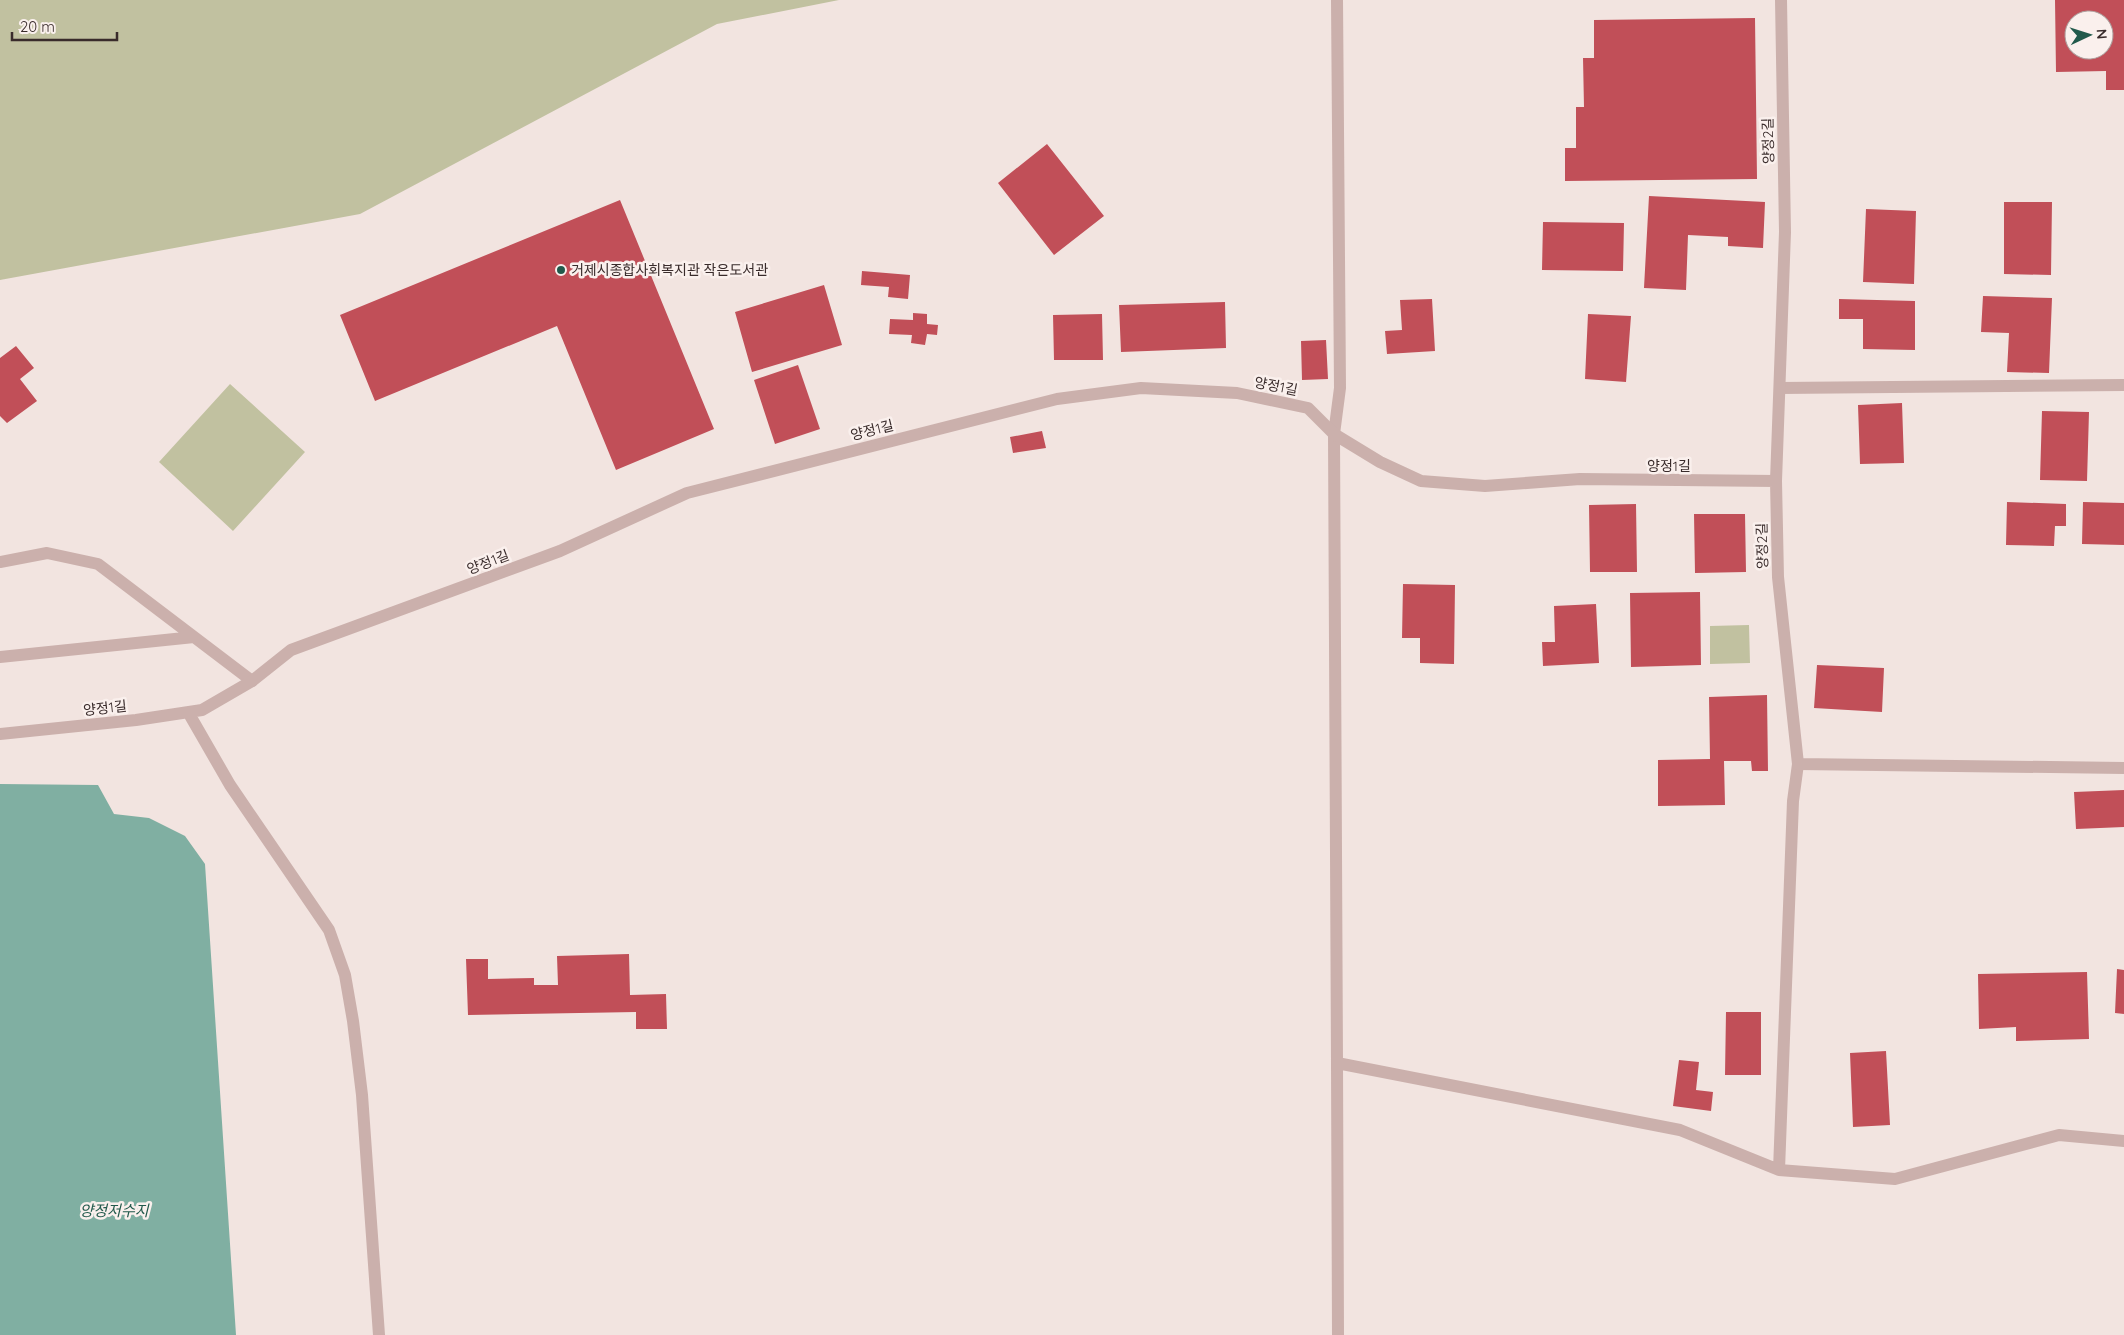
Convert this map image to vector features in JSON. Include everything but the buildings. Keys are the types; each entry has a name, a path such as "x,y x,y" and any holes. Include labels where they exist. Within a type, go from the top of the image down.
{"street":[{"path":"1337,0 1340,388 1334,434 1338,1335"},
{"name":"양정2길","path":"1779,1170 1793,801 1798,764 1778,576 1776,481 1785,232 1781,0"},
{"path":"1780,388 2124,385"},
{"name":"양정1길","path":"0,734 202,710 252,681 291,650 560,551 687,493 1057,399 1141,388 1237,393 1308,408 1334,434 1380,462 1421,481 1485,486 1580,479 1776,481"},
{"path":"0,562 47,553 98,564 252,681"},
{"path":"0,657 194,637"},
{"path":"188,712 230,785 330,930 345,975 362,1095 379,1335"},
{"path":"1798,764 2124,768"},
{"path":"1337,1063 1680,1130 1779,1170 1895,1179 2059,1135 2124,1141"}],"green space":[{"path":"0,0 839,0 717,24 360,214 0,280"},
{"path":"230,384 305,452 233,531 159,462"},
{"path":"1749,625 1750,663 1710,664 1710,626"}],"water":[{"name":"양정저수지","path":"0,784 98,785 114,814 149,818 185,836 205,864 236,1335 0,1335"}],"place":[{"name":"거제시종합사회복지관 작은도서관","path":"561,270"}]}
